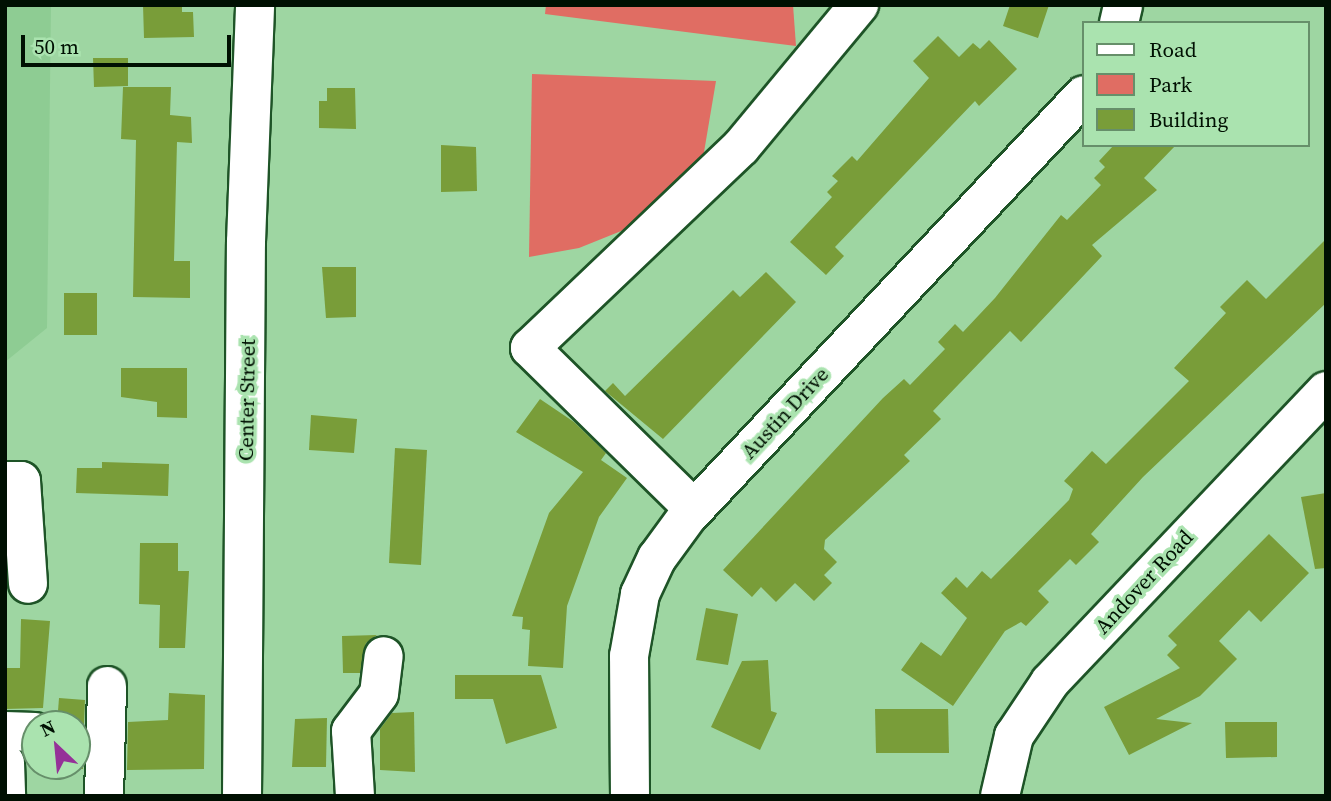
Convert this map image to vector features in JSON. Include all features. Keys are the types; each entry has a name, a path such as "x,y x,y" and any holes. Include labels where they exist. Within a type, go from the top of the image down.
{"street":[{"name":"Center Street","path":"242,796 246,242 255,5"},
{"path":"694,509 530,348 702,187 834,43 859,5"},
{"name":"Austin Drive","path":"629,796 629,656 640,594 657,558 694,509 1082,97"},
{"name":"Andover Road","path":"1000,796 1014,736 1050,682 1326,391"},
{"path":"5,481 21,481 28,583"},
{"path":"355,796 351,731 379,694 384,656"},
{"path":"104,796 107,686"},
{"path":"5,763 6,796"}],"shaded area":[{"path":"5,5 51,5 47,328 5,362"}],"green space":[{"path":"546,5 793,5 796,46 545,14"},
{"path":"532,74 716,81 703,158 646,221 579,248 529,257"}],"building":[{"path":"143,5 182,5 182,12 193,12 194,37 144,38"},
{"path":"1010,5 1049,5 1038,38 1003,26"},
{"path":"938,36 959,57 973,43 980,49 989,40 1017,69 979,106 975,101 835,247 844,256 826,275 790,242 832,197 827,192 838,181 832,176 852,156 857,161 929,78 913,61"},
{"path":"93,58 128,58 128,86 94,87"},
{"path":"123,87 171,87 170,115 191,117 192,143 177,142 174,261 190,261 190,298 133,297 136,140 121,139"},
{"path":"327,88 355,88 356,129 319,128 319,101 327,101"},
{"path":"441,145 476,147 477,191 441,192"},
{"path":"1112,147 1174,147 1144,178 1157,190 1092,245 1102,256 1021,342 1010,331 933,411 941,419 904,455 910,461 825,540 824,549 837,562 824,575 832,583 814,601 795,583 776,602 761,587 752,597 723,570 883,398 904,379 910,385 945,349 938,342 955,324 963,332 995,298 1061,215 1067,220 1101,185 1094,178 1105,167 1099,161"},
{"path":"1326,239 1326,303 1143,477 1091,534 1099,542 1076,565 1070,559 1038,591 1049,602 1026,626 1021,622 1005,631 953,706 901,670 921,642 941,656 967,618 941,593 956,577 967,588 982,571 991,579 1069,500 1073,489 1064,481 1092,451 1106,464 1189,381 1174,368 1226,313 1220,307 1247,280 1266,299"},
{"path":"322,267 356,267 356,317 326,318"},
{"path":"766,272 796,302 663,439 605,391 613,383 625,396 733,290 740,297"},
{"path":"64,293 97,293 97,335 64,335"},
{"path":"121,368 187,368 187,418 157,417 157,402 121,397"},
{"path":"540,399 574,422 606,453 601,460 627,478 599,517 567,606 563,668 528,666 530,630 522,629 523,617 512,616 549,513 583,472 516,432"},
{"path":"311,415 357,419 354,453 309,450"},
{"path":"395,448 427,450 421,565 389,563"},
{"path":"102,462 169,464 168,496 76,493 77,468 102,468"},
{"path":"1326,493 1326,568 1315,569 1301,497"},
{"path":"1269,534 1309,573 1261,622 1249,610 1219,641 1237,659 1200,696 1156,719 1192,723 1129,755 1104,707 1180,668 1167,655 1177,645 1168,636"},
{"path":"140,543 178,543 178,571 189,571 185,648 159,648 160,605 139,604"},
{"path":"706,608 738,614 728,665 696,660"},
{"path":"21,619 50,621 43,708 5,709 5,668 20,668"},
{"path":"377,635 366,643 360,673 343,673 342,636"},
{"path":"768,660 771,711 777,713 760,750 711,727 742,661"},
{"path":"455,675 541,675 557,728 506,744 493,699 455,699"},
{"path":"169,693 205,695 204,769 127,770 128,722 168,720"},
{"path":"59,698 85,700 85,710 58,710"},
{"path":"875,709 948,709 949,753 876,753"},
{"path":"414,712 415,772 380,770 380,729 392,713"},
{"path":"327,718 326,767 292,767 295,719"},
{"path":"1225,722 1277,722 1277,757 1226,758"}]}
